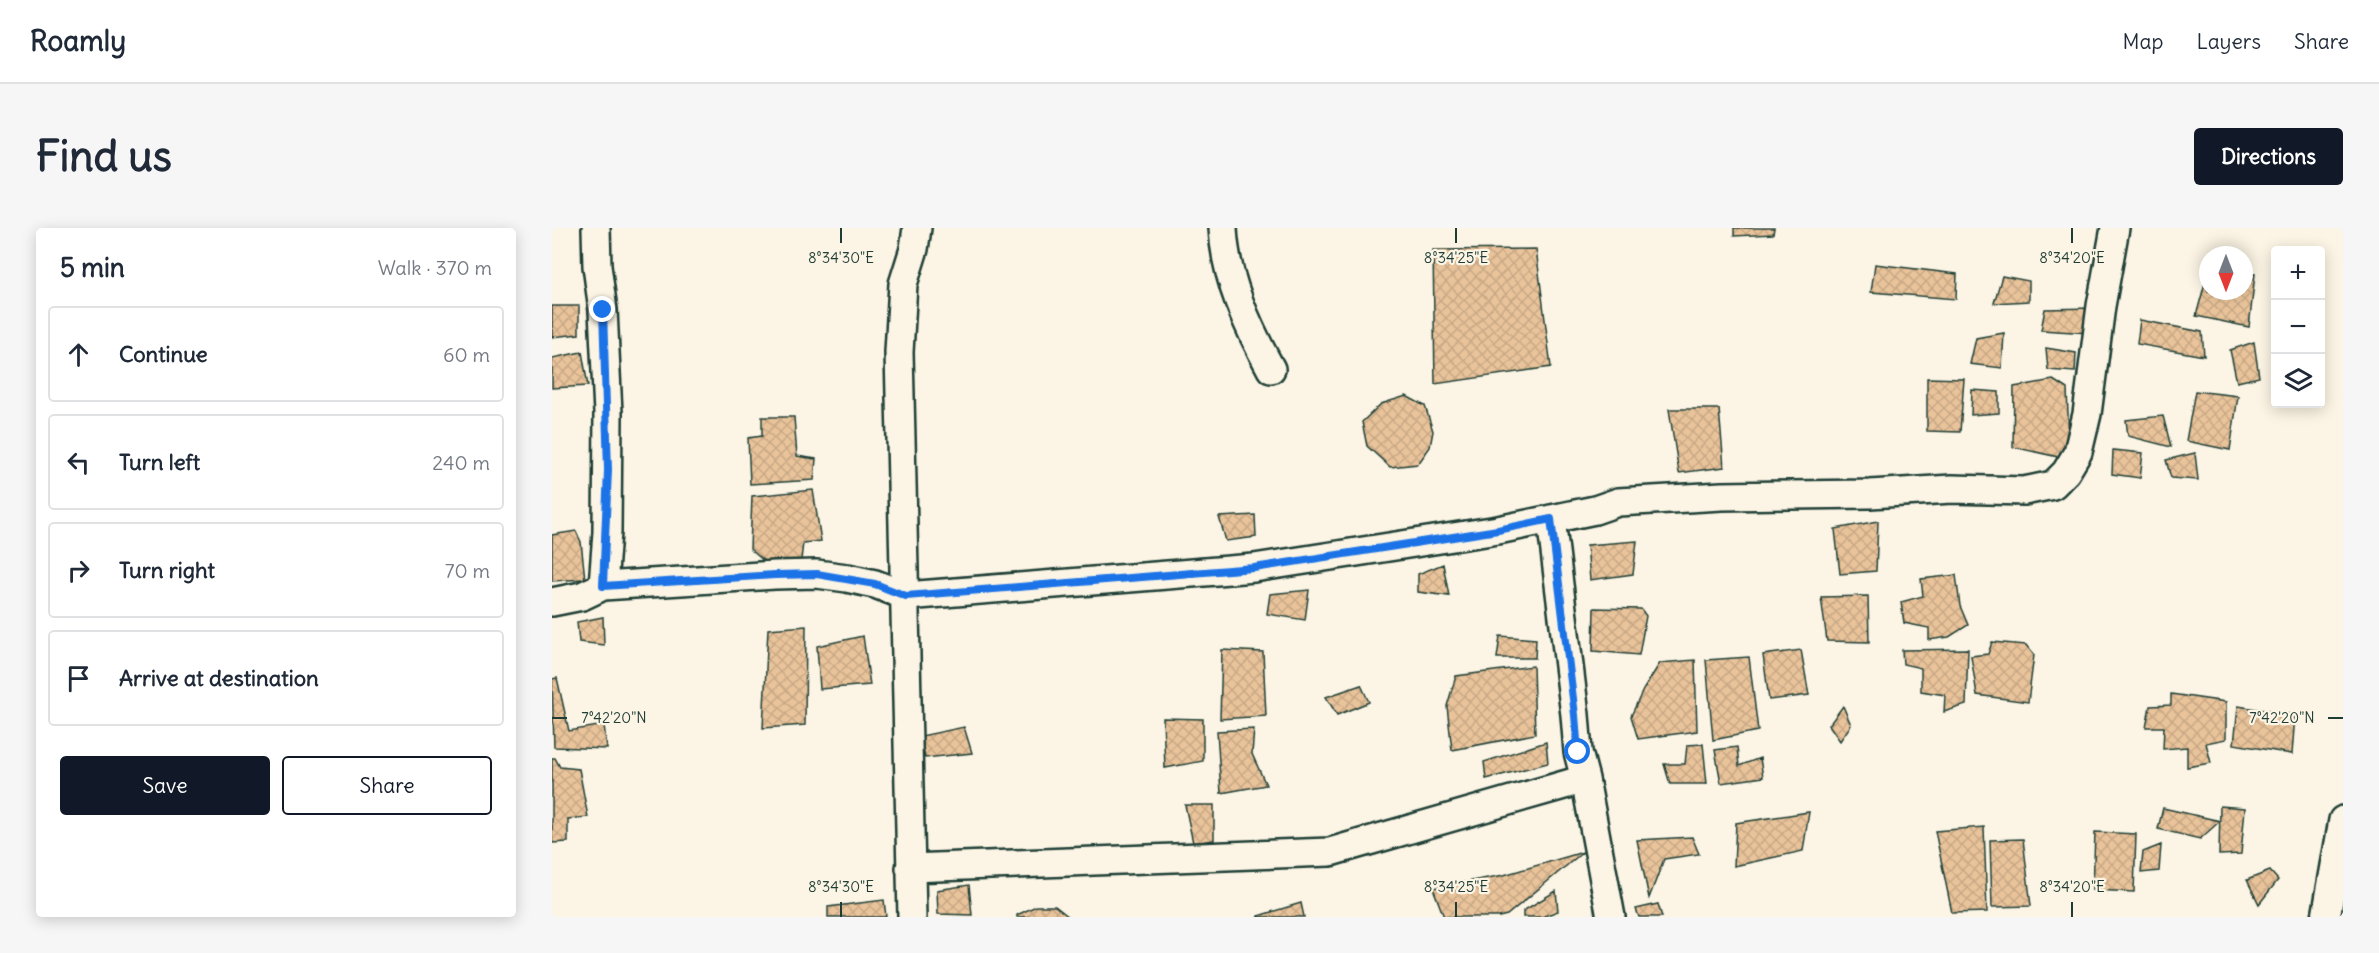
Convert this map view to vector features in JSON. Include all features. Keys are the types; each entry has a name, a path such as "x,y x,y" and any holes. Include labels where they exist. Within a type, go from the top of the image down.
{"street":[{"path":"596,228 608,413 607,532 603,586"},
{"path":"912,917 899,352 903,285 914,249 917,228"},
{"path":"1223,228 1236,292 1250,330 1271,369"},
{"path":"552,602 582,596 603,586 763,575 817,574 875,584 906,596 1254,568 1498,530 1595,510 1618,502 1722,496 1870,494 1952,489 2024,491 2053,485 2066,472 2078,452 2087,414 2101,306 2115,228"},
{"path":"1551,519 1578,752 1611,917"},
{"path":"910,868 1330,852 1585,779"},
{"path":"2326,917 2343,820"}],"building":[{"path":"1734,228 1774,228 1773,234 1734,236"},
{"path":"1536,249 1551,367 1435,384 1433,250"},
{"path":"1875,264 1957,274 1956,299 1871,292"},
{"path":"2002,276 2029,281 2029,301 1994,303"},
{"path":"2200,300 2252,300 2249,327 2196,316"},
{"path":"552,306 579,306 579,334 552,337"},
{"path":"2093,308 2089,333 2041,330 2045,309"},
{"path":"2140,320 2202,332 2204,356 2137,344"},
{"path":"2004,333 2002,368 1970,364 1976,338"},
{"path":"2254,342 2259,377 2237,382 2230,350"},
{"path":"2046,348 2076,353 2075,372 2048,370"},
{"path":"582,352 588,386 552,388 552,358"},
{"path":"1927,378 1964,379 1960,432 1927,431"},
{"path":"2053,380 2067,389 2069,440 2063,458 2013,447 2014,387"},
{"path":"1972,390 1999,392 1999,413 1971,415"},
{"path":"2195,391 2238,396 2230,450 2186,441"},
{"path":"1406,396 1425,406 1433,431 1430,447 1418,464 1390,467 1367,446 1362,422 1381,404"},
{"path":"1669,409 1719,409 1724,467 1679,473"},
{"path":"2163,416 2171,447 2128,436 2126,420"},
{"path":"762,417 794,417 797,456 816,459 814,480 750,484 748,438 762,436"},
{"path":"2113,450 2143,453 2140,478 2112,474"},
{"path":"2195,453 2198,480 2171,478 2166,460"},
{"path":"813,490 821,541 803,543 801,560 766,563 750,549 752,496"},
{"path":"1255,515 1256,537 1226,541 1219,517"},
{"path":"1878,521 1876,571 1840,574 1835,529"},
{"path":"576,531 581,542 585,579 552,581 552,535"},
{"path":"1637,541 1633,574 1590,580 1587,545"},
{"path":"1443,564 1449,596 1418,592 1418,574"},
{"path":"1956,575 1960,606 1968,625 1949,637 1929,640 1929,628 1904,623 1901,602 1923,596 1921,579"},
{"path":"1309,590 1305,620 1267,614 1270,594"},
{"path":"1868,596 1869,642 1827,641 1821,597"},
{"path":"1594,608 1641,609 1646,616 1639,655 1593,651"},
{"path":"603,617 604,645 579,642 577,622"},
{"path":"806,626 805,725 763,728 768,629"},
{"path":"863,636 870,685 820,689 817,646"},
{"path":"1500,636 1536,639 1535,658 1497,658"},
{"path":"1992,642 2026,645 2034,655 2028,702 1977,695 1971,656 1988,654"},
{"path":"1968,649 1966,705 1944,712 1945,695 1921,691 1921,668 1903,664 1902,650"},
{"path":"1222,650 1263,652 1266,716 1220,719"},
{"path":"1801,650 1809,695 1769,700 1763,655"},
{"path":"1749,657 1758,731 1713,740 1706,660"},
{"path":"1695,660 1697,731 1638,739 1631,716 1643,690 1660,663"},
{"path":"1533,666 1535,734 1452,750 1447,706 1456,676"},
{"path":"557,678 569,731 604,725 607,749 554,747 552,679"},
{"path":"1361,685 1369,702 1337,715 1326,697"},
{"path":"2171,694 2226,702 2226,739 2206,743 2211,763 2187,767 2187,747 2163,749 2164,727 2146,727 2150,706 2171,705"},
{"path":"1843,706 1851,725 1840,741 1829,725"},
{"path":"2238,706 2295,715 2292,754 2234,744"},
{"path":"1163,718 1203,719 1203,761 1165,768"},
{"path":"964,727 972,753 925,758 921,736"},
{"path":"1254,729 1252,754 1266,785 1221,793 1217,731"},
{"path":"1546,742 1548,763 1486,779 1484,762"},
{"path":"1703,744 1707,784 1670,784 1664,764 1685,764 1687,745"},
{"path":"1737,747 1739,766 1760,758 1763,777 1721,783 1715,750"},
{"path":"552,758 555,758 560,767 579,769 588,817 568,819 568,842 552,843"},
{"path":"1185,805 1214,805 1214,840 1193,843"},
{"path":"2220,806 2245,808 2241,854 2219,855"},
{"path":"2163,808 2220,821 2200,839 2158,829"},
{"path":"1809,812 1803,851 1734,866 1736,823"},
{"path":"1984,827 1987,912 1952,913 1935,831"},
{"path":"2095,832 2136,834 2134,892 2093,890"},
{"path":"1692,837 1699,854 1664,859 1649,898 1637,840"},
{"path":"2023,839 2031,906 1992,907 1990,840"},
{"path":"2161,845 2159,871 2141,873 2143,852"},
{"path":"1583,852 1507,915 1499,917 1444,917 1433,888 1504,875"},
{"path":"2270,871 2278,880 2259,904 2247,880"},
{"path":"969,885 972,915 938,914 937,890"},
{"path":"1556,891 1558,911 1542,917 1523,917 1523,911"},
{"path":"884,900 886,917 828,917 828,907"},
{"path":"1301,903 1304,917 1258,917 1258,916"},
{"path":"1658,904 1662,917 1639,917 1636,909"},
{"path":"1036,906 1055,906 1069,917 1017,917"}],"route":[{"path":"603,310 608,470 603,586 817,574 875,584 906,596 1254,568 1498,530 1551,519 1578,752"}]}
